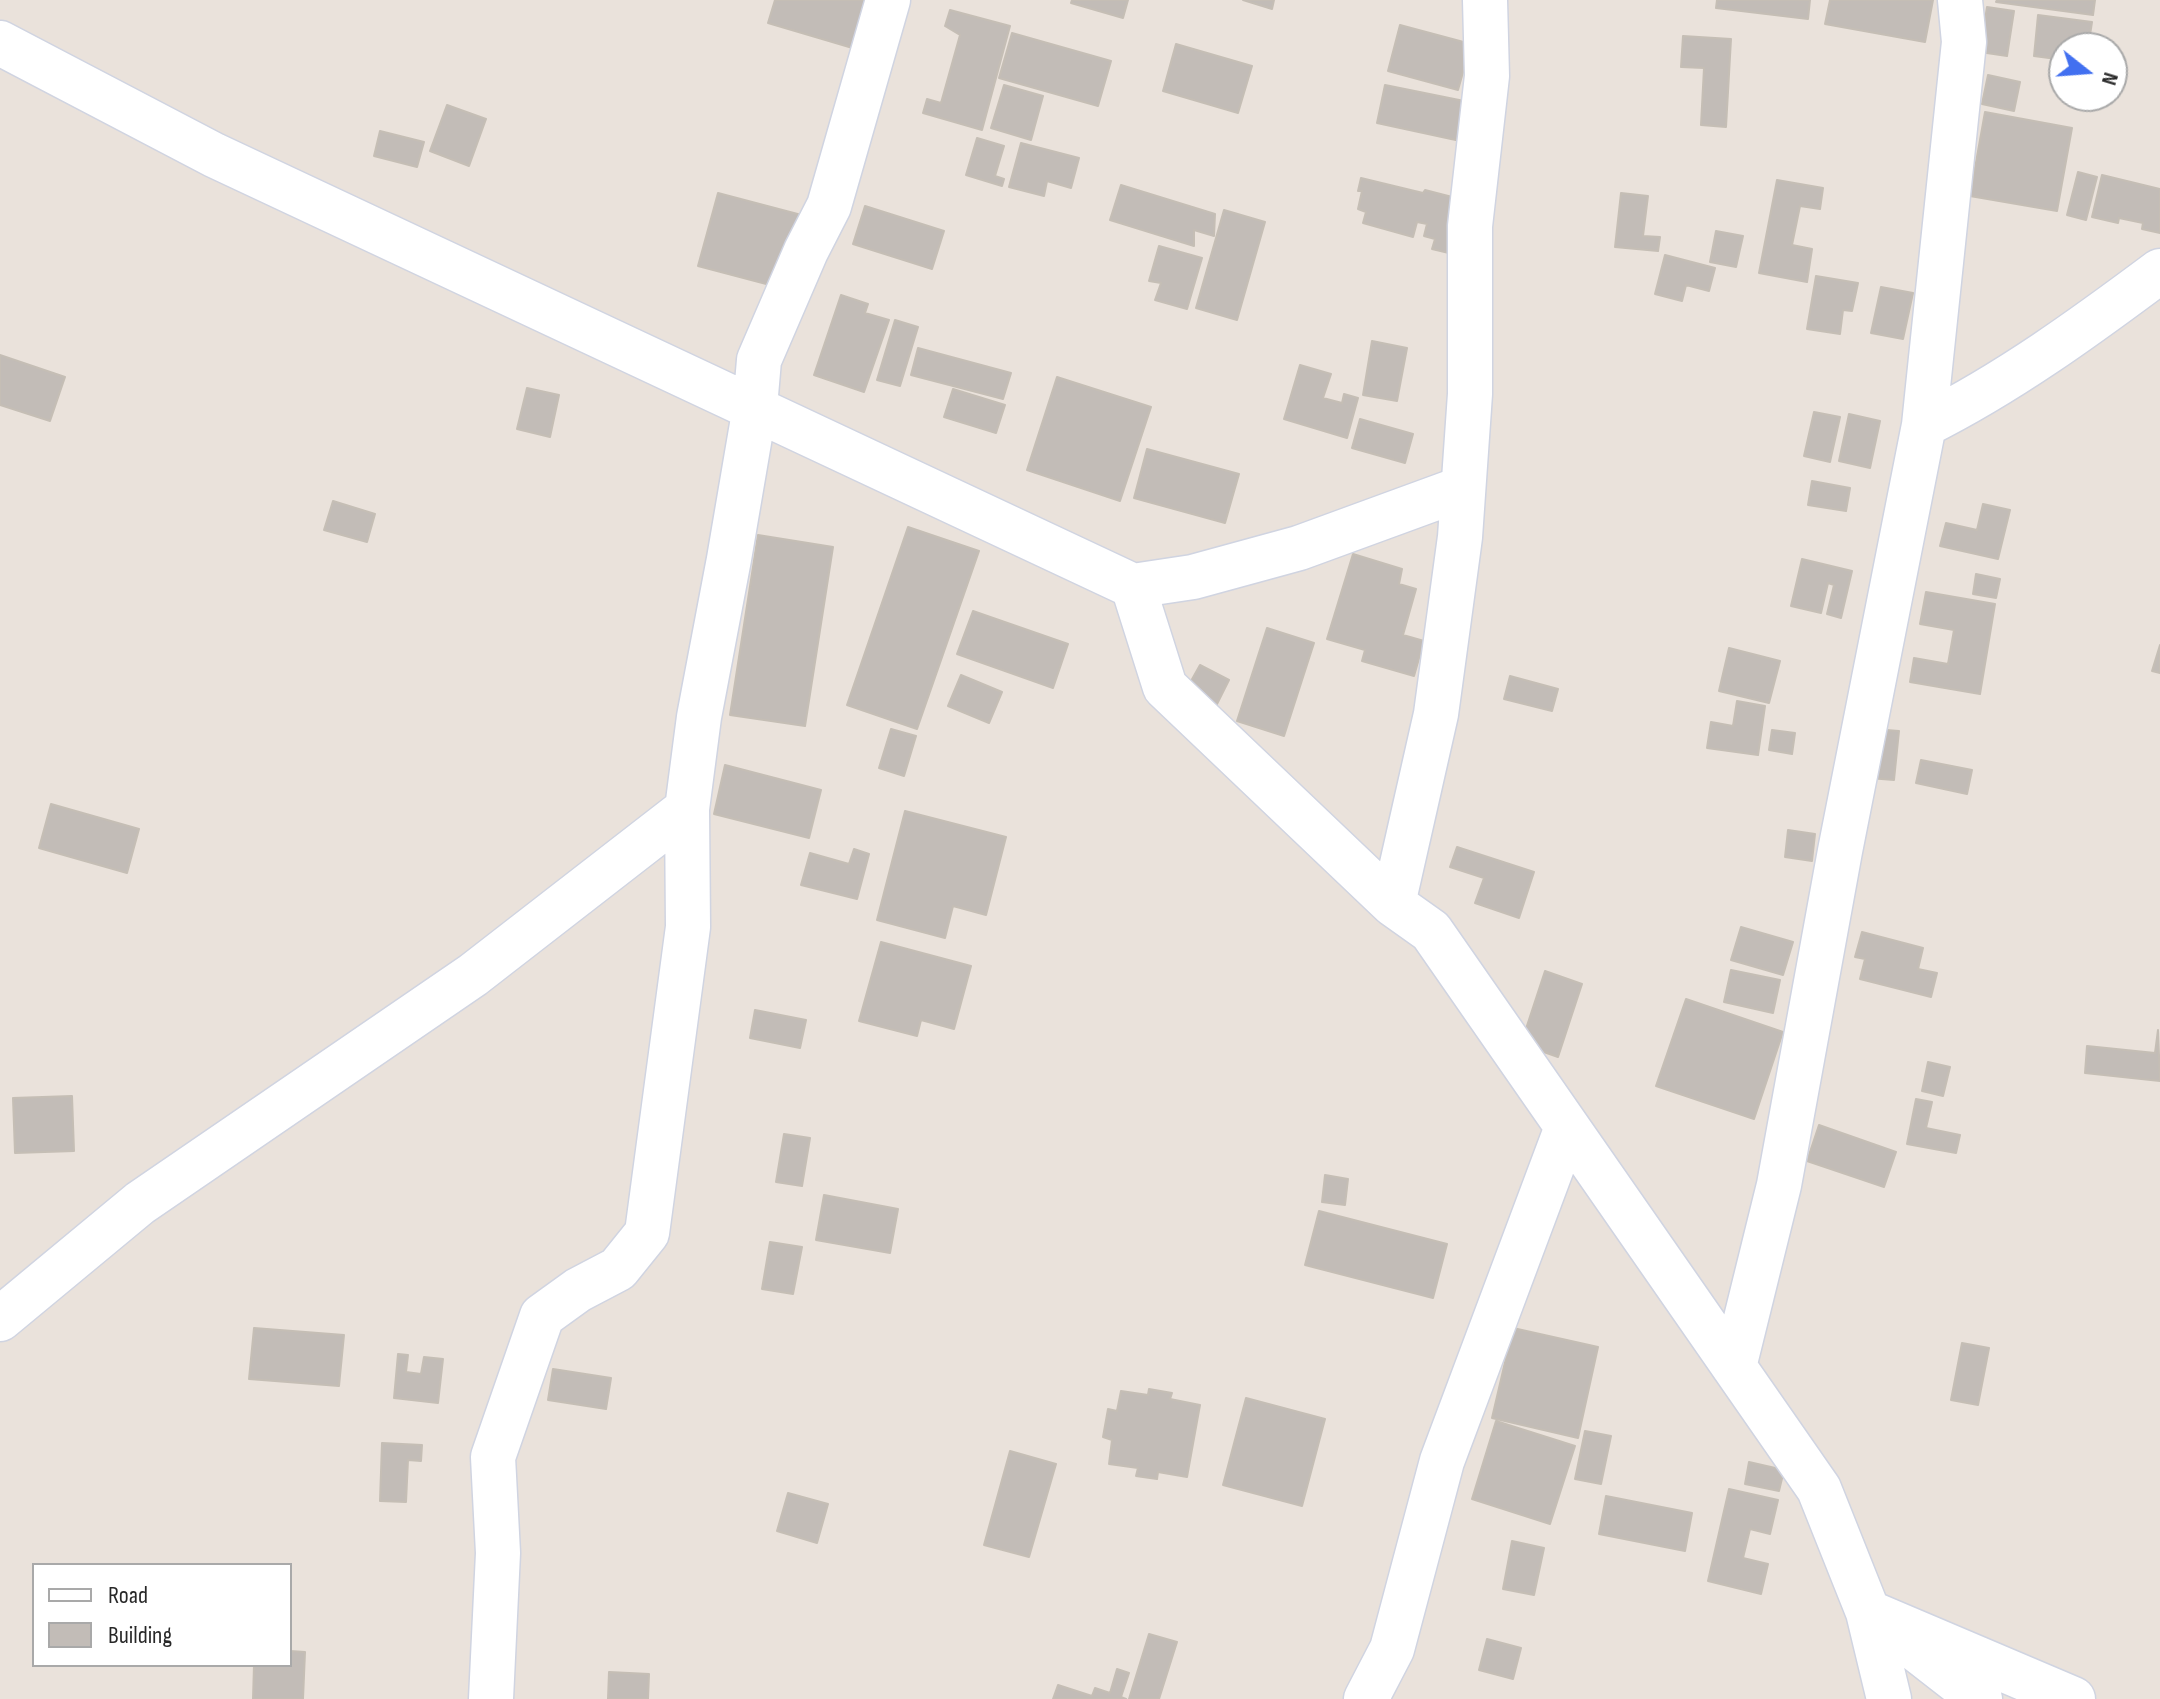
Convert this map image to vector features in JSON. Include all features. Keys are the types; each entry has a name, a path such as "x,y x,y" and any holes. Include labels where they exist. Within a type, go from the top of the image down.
{"street":[{"path":"491,1699 498,1553 493,1457 542,1316 578,1290 618,1269 647,1233 688,927 687,809 699,717 755,407 759,360 829,206 888,0"},
{"path":"1393,904 1436,714 1460,537 1470,394 1470,226 1487,76 1485,0"},
{"path":"1734,1367 1779,1185 1840,851 1924,425 1964,42 1960,0"},
{"path":"0,43 214,155 1133,586 1193,577 1299,548 1463,488"},
{"path":"1924,425 1974,400 2090,323 2160,271"},
{"path":"1133,586 1165,687 1393,904 1431,931 1819,1489 1868,1612 1889,1699"},
{"path":"0,1319 140,1203 473,975 687,809"},
{"path":"1366,1699 1392,1649 1442,1461 1567,1127"},
{"path":"1868,1612 1980,1699"},
{"path":"1868,1612 2073,1699"}],"building":[{"path":"775,0 881,0 866,52 768,23"},
{"path":"1072,0 1128,0 1123,18 1071,3"},
{"path":"1243,0 1274,0 1272,9"},
{"path":"1717,0 1810,0 1808,19 1716,8"},
{"path":"1830,0 1933,0 1925,42 1825,24"},
{"path":"1997,0 2095,0 2093,15"},
{"path":"1987,7 2014,11 2007,56 1980,52"},
{"path":"950,10 1010,26 982,130 923,113 927,99 941,103 960,35 945,26"},
{"path":"2038,15 2092,22 2090,32 2048,32 2048,58 2034,56"},
{"path":"1400,25 1471,44 1458,90 1388,71"},
{"path":"1012,33 1111,61 1098,106 999,78"},
{"path":"1683,36 1731,39 1726,127 1701,125 1704,68 1681,67"},
{"path":"1176,44 1252,66 1238,113 1163,91"},
{"path":"1988,75 2020,82 2014,111 1982,104"},
{"path":"1004,85 1043,96 1031,140 991,128"},
{"path":"1385,85 1474,103 1465,142 1377,123"},
{"path":"447,105 486,119 469,166 430,151"},
{"path":"1985,112 2072,128 2057,211 1970,196"},
{"path":"380,131 424,142 417,167 374,156"},
{"path":"977,138 1004,146 995,176 1004,179 1002,186 966,175"},
{"path":"1021,143 1079,158 1071,188 1047,181 1044,196 1009,187"},
{"path":"2078,172 2097,177 2086,220 2067,215"},
{"path":"2102,175 2160,189 2160,233 2142,229 2143,223 2119,218 2118,223 2092,217"},
{"path":"1361,178 1460,199 1453,254 1432,249 1435,239 1424,236 1427,224 1417,222 1413,237 1363,223 1366,212 1358,209"},
{"path":"1777,180 1823,188 1820,209 1800,206 1792,245 1812,249 1807,282 1759,273"},
{"path":"1121,185 1215,214 1214,236 1194,230 1194,246 1110,220"},
{"path":"718,193 809,217 789,290 698,266"},
{"path":"1621,193 1648,196 1643,236 1660,237 1658,251 1615,247"},
{"path":"865,206 944,231 932,269 853,244"},
{"path":"1224,210 1265,222 1237,320 1196,308"},
{"path":"1716,231 1743,236 1736,267 1710,262"},
{"path":"1159,246 1202,258 1187,309 1155,300 1161,283 1149,281"},
{"path":"1665,255 1715,268 1709,291 1686,285 1682,301 1655,294"},
{"path":"1816,276 1858,283 1852,311 1843,310 1840,334 1807,329"},
{"path":"1881,287 1913,293 1903,339 1871,333"},
{"path":"841,295 868,304 865,313 889,320 864,392 814,375"},
{"path":"895,320 918,327 900,386 877,380"},
{"path":"1372,341 1407,348 1397,401 1363,395"},
{"path":"918,348 1011,373 1003,399 911,375"},
{"path":"0,355 65,377 50,421 0,405"},
{"path":"1300,365 1331,374 1323,398 1342,403 1344,394 1358,398 1347,438 1284,419"},
{"path":"1057,377 1151,407 1120,501 1027,470"},
{"path":"527,388 559,395 550,437 517,429"},
{"path":"953,389 1005,405 996,433 944,417"},
{"path":"1814,412 1840,417 1830,462 1804,456"},
{"path":"1849,414 1880,421 1870,468 1839,461"},
{"path":"1360,419 1413,434 1405,463 1352,448"},
{"path":"1147,449 1239,474 1225,523 1134,498"},
{"path":"1812,481 1850,488 1846,511 1808,505"},
{"path":"333,501 375,514 367,542 324,530"},
{"path":"1983,504 2010,510 1998,559 1940,546 1946,523 1977,530"},
{"path":"908,527 979,551 917,729 847,705"},
{"path":"758,535 833,547 805,726 730,715"},
{"path":"1353,554 1402,569 1399,584 1416,589 1403,635 1424,641 1414,676 1362,661 1365,650 1327,639"},
{"path":"1802,559 1852,571 1841,618 1827,614 1834,585 1828,583 1821,613 1791,606"},
{"path":"1976,574 2000,579 1996,598 1973,594"},
{"path":"1926,592 1995,604 1980,694 1910,682 1914,658 1948,664 1954,630 1920,624"},
{"path":"973,611 1068,644 1053,688 957,654"},
{"path":"1267,628 1314,643 1284,736 1237,721"},
{"path":"2160,645 2160,673 2152,671"},
{"path":"1729,648 1780,661 1769,703 1719,691"},
{"path":"1200,665 1229,680 1216,706 1186,690"},
{"path":"961,675 1002,692 989,723 948,706"},
{"path":"1510,676 1558,689 1552,711 1504,699"},
{"path":"1737,701 1765,706 1758,755 1707,748 1711,722 1733,726"},
{"path":"891,729 916,736 904,776 879,768"},
{"path":"1874,729 1899,731 1894,780 1869,778"},
{"path":"1772,730 1795,733 1792,754 1769,750"},
{"path":"1921,760 1972,770 1967,794 1916,783"},
{"path":"725,765 821,790 809,838 714,814"},
{"path":"51,804 139,829 127,873 39,848"},
{"path":"905,811 1006,837 986,915 953,906 945,938 877,920"},
{"path":"1788,830 1815,834 1812,861 1785,857"},
{"path":"1457,847 1534,872 1519,918 1475,903 1484,878 1450,867"},
{"path":"854,849 869,854 857,899 801,885 810,853 849,864"},
{"path":"1741,927 1793,942 1783,975 1731,960"},
{"path":"1862,932 1923,948 1918,969 1937,973 1931,997 1860,979 1865,959 1855,957"},
{"path":"881,942 971,966 954,1029 921,1020 917,1036 859,1021"},
{"path":"1731,970 1780,980 1773,1013 1724,1002"},
{"path":"1545,971 1582,984 1558,1057 1521,1044"},
{"path":"1686,999 1783,1032 1754,1119 1656,1086"},
{"path":"755,1010 806,1020 800,1048 750,1038"},
{"path":"2158,1030 2160,1081 2085,1073 2087,1046 2155,1053"},
{"path":"1928,1062 1950,1067 1943,1096 1922,1091"},
{"path":"72,1096 74,1151 15,1153 13,1098"},
{"path":"1916,1099 1932,1102 1926,1128 1960,1135 1956,1153 1907,1144"},
{"path":"1819,1125 1896,1152 1884,1187 1807,1161"},
{"path":"784,1134 810,1138 802,1186 776,1182"},
{"path":"1325,1175 1348,1179 1345,1205 1322,1202"},
{"path":"824,1195 898,1209 890,1253 816,1240"},
{"path":"1319,1211 1447,1244 1433,1298 1305,1265"},
{"path":"770,1242 802,1247 793,1294 762,1289"},
{"path":"254,1328 344,1335 339,1386 249,1379"},
{"path":"1513,1328 1598,1347 1578,1438 1492,1418"},
{"path":"1962,1343 1989,1348 1978,1405 1951,1400"},
{"path":"398,1354 408,1355 406,1372 421,1374 424,1357 443,1359 438,1403 394,1398"},
{"path":"553,1369 611,1378 606,1409 548,1400"},
{"path":"1149,1389 1172,1393 1170,1399 1200,1405 1187,1477 1158,1472 1157,1479 1136,1476 1138,1468 1109,1464 1112,1440 1103,1437 1108,1409 1117,1411 1121,1391 1148,1395"},
{"path":"1246,1398 1325,1419 1302,1506 1223,1485"},
{"path":"1496,1421 1575,1446 1550,1524 1472,1499"},
{"path":"1585,1431 1611,1436 1601,1484 1575,1479"},
{"path":"382,1443 422,1445 421,1461 408,1460 406,1502 380,1501"},
{"path":"1010,1451 1056,1464 1029,1557 984,1545"},
{"path":"1749,1462 1784,1470 1779,1491 1745,1484"},
{"path":"1729,1489 1778,1500 1770,1534 1750,1529 1743,1558 1768,1564 1761,1594 1708,1581"},
{"path":"788,1493 828,1504 817,1543 777,1531"},
{"path":"1606,1496 1692,1513 1685,1551 1599,1534"},
{"path":"1512,1541 1544,1548 1534,1595 1503,1589"},
{"path":"1149,1634 1177,1642 1159,1699 1129,1699"},
{"path":"1487,1639 1521,1648 1513,1679 1479,1670"},
{"path":"292,1651 305,1652 303,1699 253,1699 254,1667 292,1667"},
{"path":"1117,1669 1129,1673 1121,1697 1126,1699 1053,1699 1058,1685 1092,1696 1095,1688 1110,1693"},
{"path":"609,1672 649,1674 648,1699 608,1699"}]}
